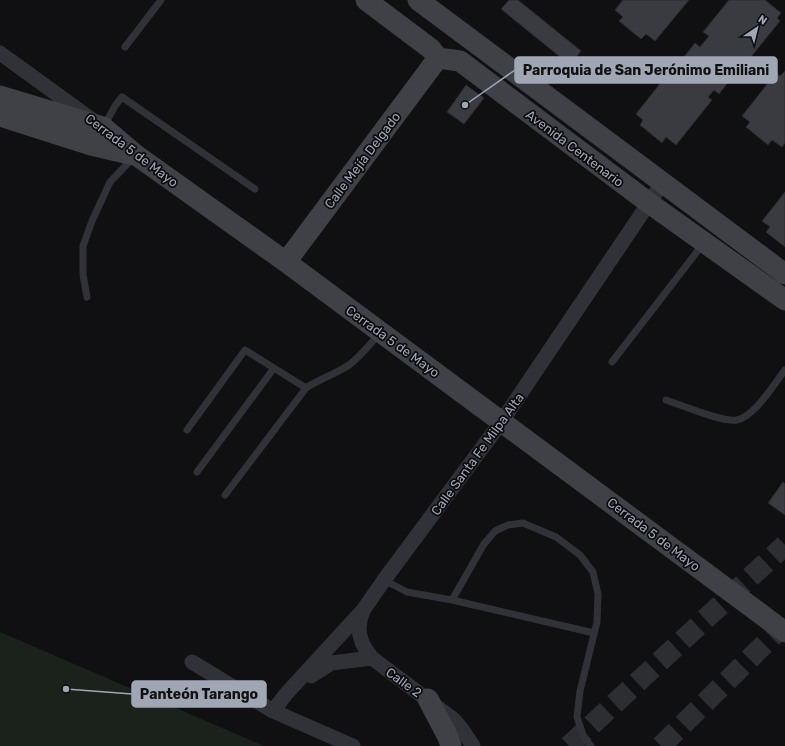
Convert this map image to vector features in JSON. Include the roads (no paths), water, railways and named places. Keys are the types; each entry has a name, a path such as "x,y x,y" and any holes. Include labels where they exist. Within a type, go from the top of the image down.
{"main road":[{"path":"366,0 431,49 438,58"},
{"name":"Avenida Centenario","path":"418,0 785,274"},
{"name":"Avenida Centenario","path":"438,58 460,61 649,203 785,300"},
{"name":"Calle Mejía Delgado","path":"286,262 438,58"},
{"path":"0,96 103,127"},
{"path":"0,116 91,145 136,155"},
{"name":"Cerrada 5 de Mayo","path":"103,127 136,155 286,262 785,632"},
{"path":"428,699 448,737 451,746"}],"street":[{"name":"Cerrada 5 de Mayo","path":"0,53 103,127"},
{"name":"Calle Santa Fe Milpa Alta","path":"273,712 286,694 364,609 502,421 663,182"},
{"name":"Calle 2","path":"364,609 360,617 359,625 359,634 363,647 372,658 453,719 461,728 472,746"},
{"path":"286,694 331,663 372,658"},
{"path":"192,662 273,712 353,746"}],"lane":[{"path":"125,47 162,0"},
{"path":"103,127 122,97 255,189"},
{"path":"88,297 84,275 83,246 92,221 110,182 136,155"},
{"path":"612,362 704,243"},
{"path":"225,495 306,388 316,381 338,372 350,364 361,355 381,332"},
{"path":"187,430 245,350 306,388"},
{"path":"197,472 274,368"},
{"path":"666,400 721,418 736,420 746,416 754,409 785,370"},
{"path":"452,600 484,544 495,531 508,525 523,523 556,537 580,555 593,572 598,594 597,622 580,691 577,717 584,738 590,746"},
{"path":"384,580 406,592 452,600 594,633"}],"tunnel":[{"path":"569,746 785,545"},
{"path":"661,746 785,624"}],"place":[{"name":"Parroquia de San Jerónimo Emiliani","path":"465,105"},
{"name":"Panteón Tarango","path":"66,689"}]}
